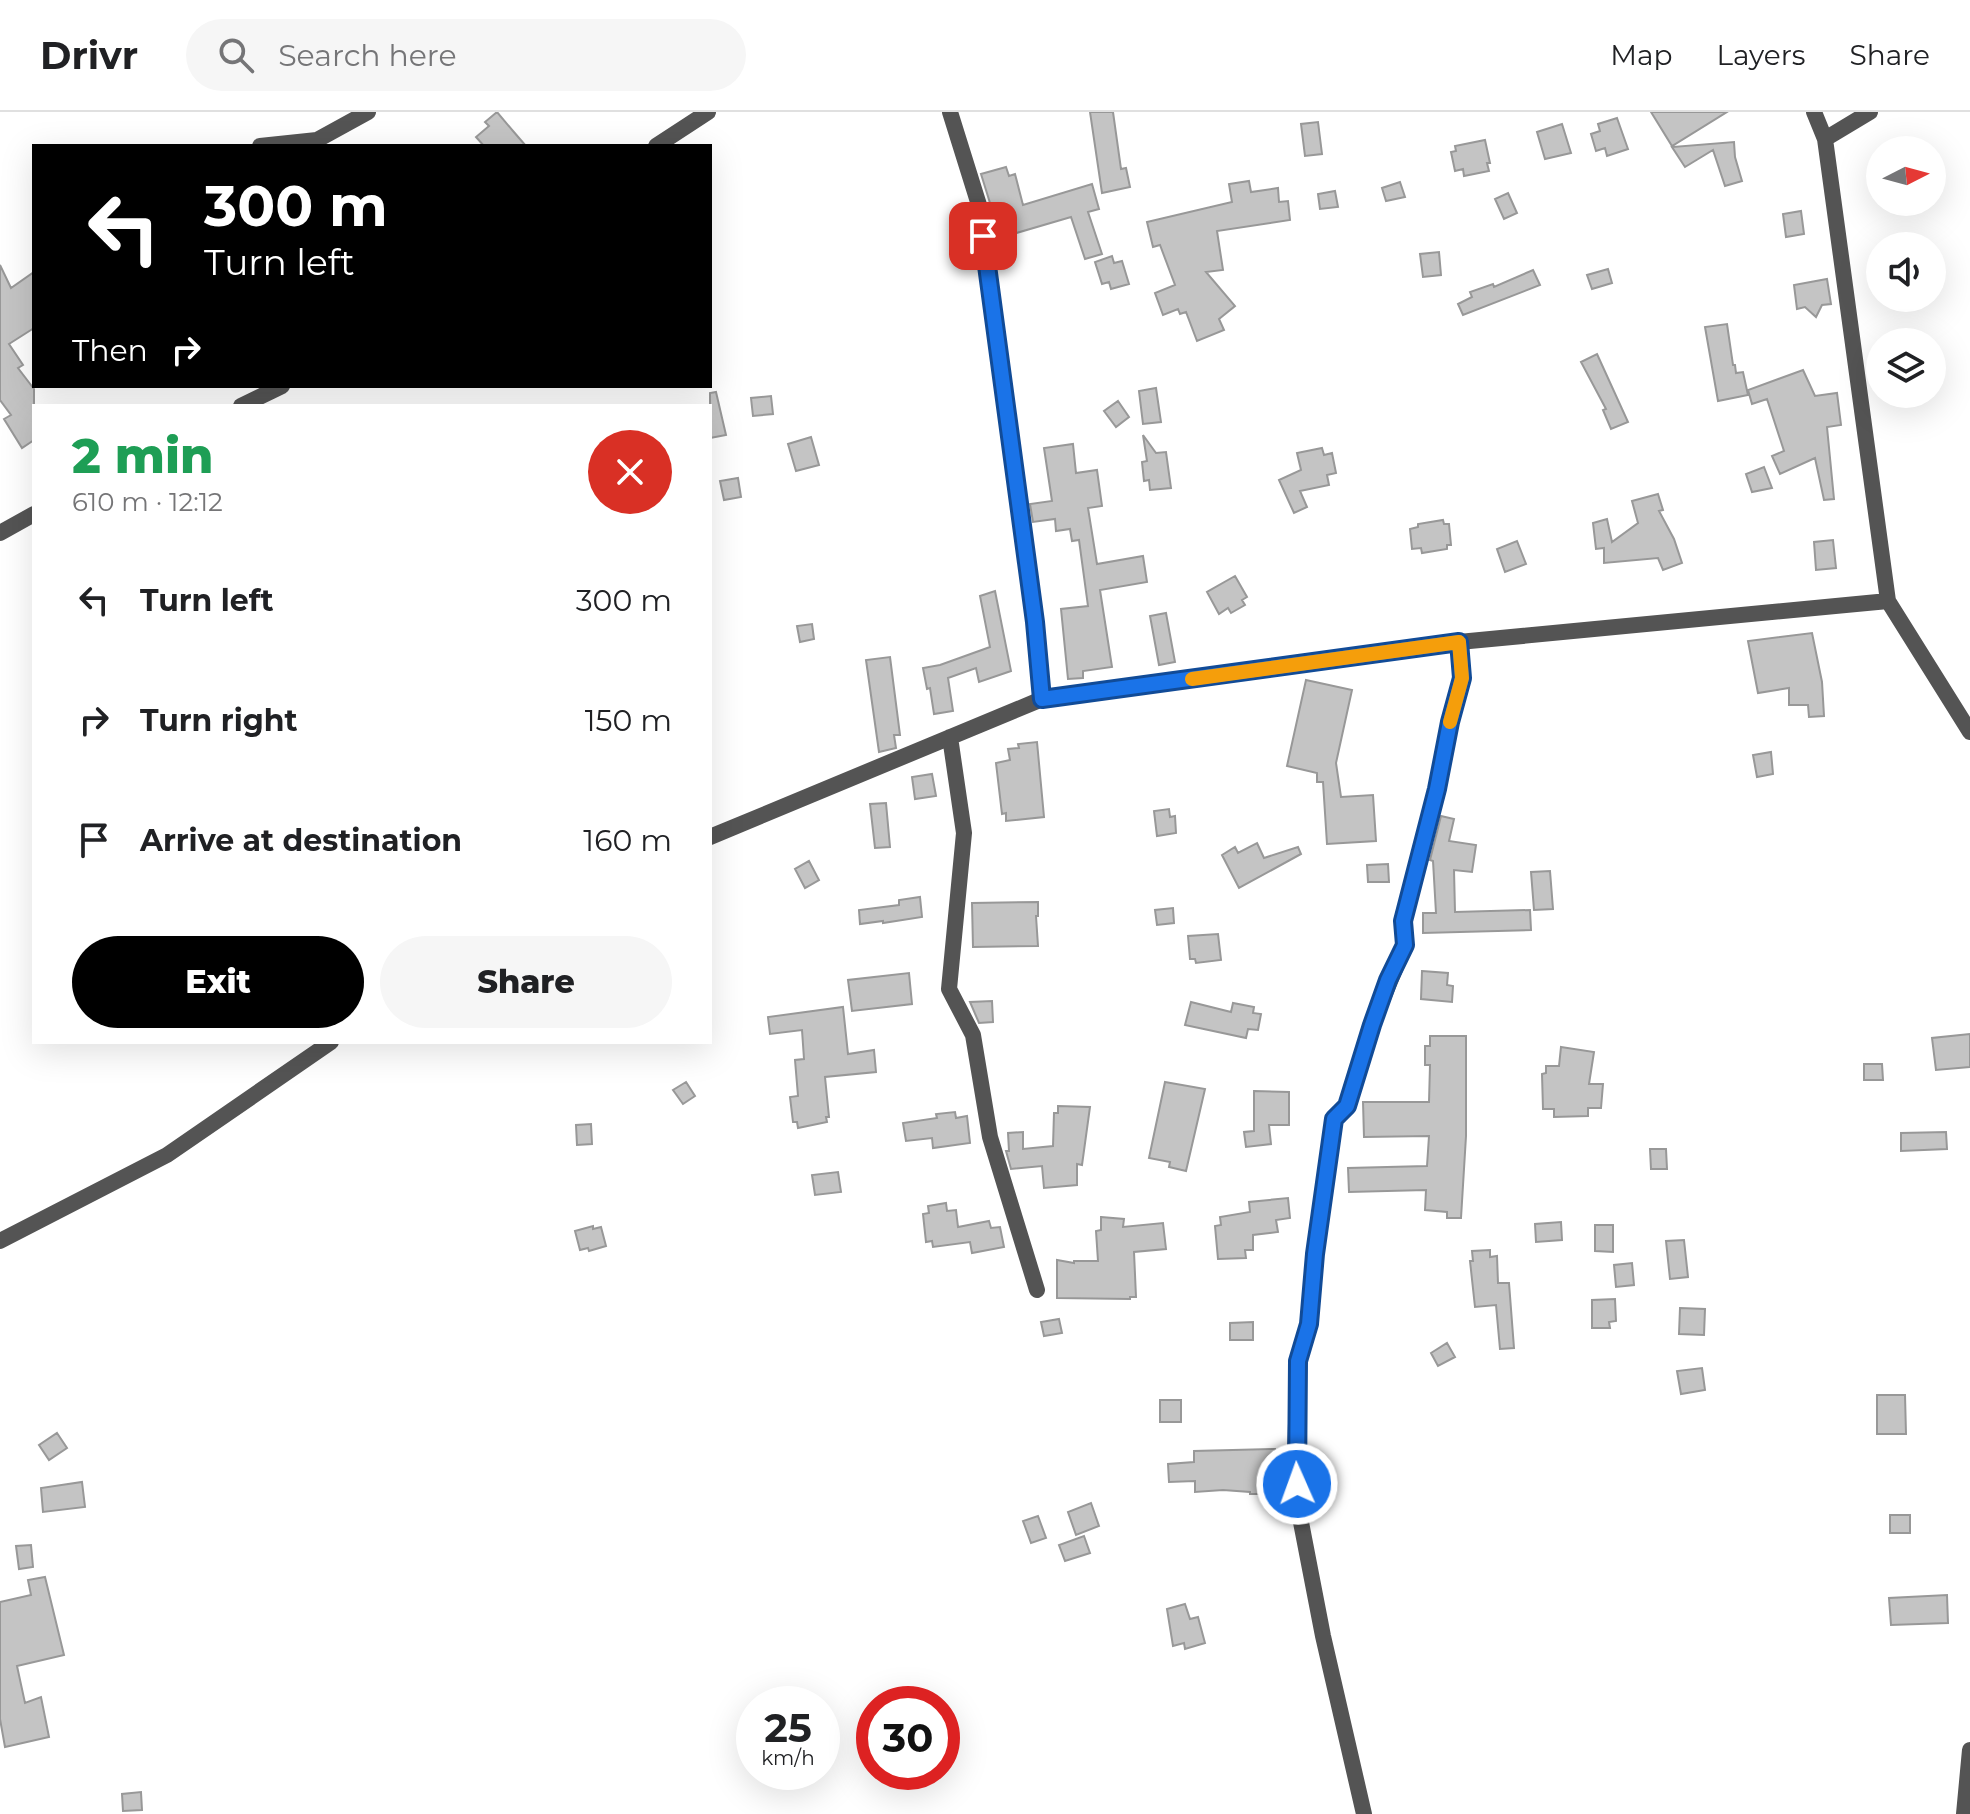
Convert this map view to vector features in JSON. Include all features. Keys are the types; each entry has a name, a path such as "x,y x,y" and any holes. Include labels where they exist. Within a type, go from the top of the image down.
{"street":[{"path":"279,144 317,140 368,112"},
{"path":"659,144 708,112"},
{"path":"950,112 979,205 1035,622 1042,699"},
{"path":"1814,112 1825,139 1888,601 1970,732"},
{"path":"1825,139 1870,112"},
{"path":"245,404 278,388"},
{"path":"0,533 32,515"},
{"path":"712,836 1042,699 1459,642 1888,601"},
{"path":"1364,1814 1323,1636 1299,1512 1295,1455 1298,1361 1309,1324 1315,1254 1334,1119 1347,1106 1388,980 1405,945 1403,921 1462,678 1459,642"},
{"path":"950,737 964,833 949,989 973,1035 990,1137 1037,1290"},
{"path":"0,1241 167,1155 328,1044"},
{"path":"1964,1814 1970,1750"}],"building":[{"path":"497,112 524,144 482,144 476,137 489,126 485,122"},
{"path":"1090,112 1113,112 1121,169 1126,168 1130,187 1102,193"},
{"path":"1651,112 1727,112 1672,146"},
{"path":"1617,118 1628,149 1607,156 1605,148 1596,151 1591,134 1600,131 1598,124"},
{"path":"1318,122 1322,154 1305,156 1301,124"},
{"path":"1562,124 1571,153 1545,159 1537,132"},
{"path":"1485,140 1489,171 1464,176 1463,169 1455,171 1451,152 1456,151 1455,146"},
{"path":"1734,142 1742,181 1725,186 1713,150 1685,167 1672,147"},
{"path":"1006,167 1009,176 1015,174 1023,205 1092,184 1099,209 1088,212 1102,254 1085,259 1071,217 1013,234 994,236 990,203 981,174"},
{"path":"1249,181 1251,192 1278,188 1279,202 1288,201 1290,220 1217,231 1223,270 1206,272 1235,306 1219,319 1224,330 1197,341 1186,312 1180,314 1178,309 1163,315 1155,293 1175,285 1160,245 1153,247 1147,222 1232,202 1229,184"},
{"path":"1400,182 1405,197 1386,201 1382,188"},
{"path":"1335,191 1338,207 1320,209 1318,194"},
{"path":"1508,193 1517,213 1504,219 1495,199"},
{"path":"1801,211 1804,234 1786,237 1783,214"},
{"path":"1439,252 1441,275 1423,277 1420,254"},
{"path":"1112,256 1114,263 1122,261 1129,284 1111,289 1109,282 1102,284 1095,262"},
{"path":"0,265 11,288 32,273 32,329 9,344 23,365 18,368 34,389 32,441 22,448 4,419 11,415 0,400"},
{"path":"1608,269 1612,283 1592,289 1587,275"},
{"path":"1533,270 1540,285 1463,315 1458,304 1472,297 1470,292 1493,284 1494,287"},
{"path":"1827,279 1831,304 1822,305 1816,317 1805,307 1797,309 1794,285"},
{"path":"1727,324 1733,365 1736,373 1743,372 1748,395 1718,401 1705,327"},
{"path":"1597,354 1628,422 1611,429 1603,410 1606,409 1581,362"},
{"path":"1803,370 1815,396 1837,393 1841,425 1827,427 1834,499 1824,500 1815,458 1780,474 1772,456 1784,451 1767,399 1752,404 1748,390"},
{"path":"1156,388 1161,422 1143,424 1139,391"},
{"path":"716,392 726,435 712,438 710,393"},
{"path":"771,396 773,414 753,416 751,398"},
{"path":"1118,401 1129,417 1116,427 1104,411"},
{"path":"1143,435 1156,453 1166,452 1171,488 1150,490 1149,480 1144,481 1142,462 1147,461"},
{"path":"811,437 819,465 796,471 788,444"},
{"path":"1073,444 1076,473 1097,470 1102,506 1088,508 1097,564 1143,556 1147,582 1100,590 1112,667 1083,671 1083,678 1068,679 1061,609 1088,606 1079,540 1072,541 1070,529 1056,531 1055,519 1033,522 1030,504 1052,501 1044,448"},
{"path":"1322,448 1324,455 1332,453 1336,473 1327,475 1329,485 1300,491 1307,507 1294,513 1279,480 1301,470 1297,453"},
{"path":"1764,467 1772,488 1752,492 1746,474"},
{"path":"738,478 741,497 724,500 720,481"},
{"path":"1658,494 1663,510 1659,511 1682,563 1663,570 1658,558 1604,563 1604,548 1596,549 1593,523 1607,519 1612,542 1638,523 1632,501"},
{"path":"1443,520 1444,524 1449,524 1451,545 1447,545 1447,549 1422,553 1421,548 1412,549 1410,529 1418,527 1418,524"},
{"path":"1833,540 1836,568 1816,570 1814,542"},
{"path":"1517,541 1526,564 1505,572 1497,549"},
{"path":"1235,576 1247,597 1242,600 1245,605 1231,613 1228,608 1219,614 1207,592"},
{"path":"995,591 1011,671 979,682 976,668 948,678 953,711 934,714 923,668 990,647 980,596"},
{"path":"1166,613 1175,662 1159,665 1150,616"},
{"path":"812,624 814,639 800,642 797,626"},
{"path":"1812,633 1822,682 1824,716 1809,717 1808,705 1789,705 1789,688 1758,693 1748,641"},
{"path":"890,657 900,735 894,735 896,748 879,752 866,660"},
{"path":"1306,680 1352,690 1336,763 1341,797 1373,795 1376,841 1327,844 1323,782 1317,782 1317,773 1287,766"},
{"path":"1037,742 1044,817 1006,821 1006,813 1002,814 996,763 1010,760 1008,749 1019,748 1018,744"},
{"path":"1771,752 1773,774 1757,777 1753,755"},
{"path":"932,774 936,796 915,799 912,777"},
{"path":"886,803 890,847 875,848 870,804"},
{"path":"1169,809 1170,817 1175,816 1176,833 1157,836 1154,811"},
{"path":"1441,816 1454,819 1449,841 1476,845 1472,872 1454,870 1455,912 1530,910 1531,930 1423,933 1423,913 1436,913 1433,861 1430,860"},
{"path":"1257,843 1264,858 1298,847 1301,854 1239,888 1222,855 1235,847 1238,853"},
{"path":"809,861 819,880 805,888 795,869"},
{"path":"1388,864 1389,882 1368,882 1367,865"},
{"path":"1550,871 1553,909 1534,910 1531,872"},
{"path":"920,897 922,917 860,924 859,910 899,905 899,900"},
{"path":"1038,902 1038,946 973,947 972,903"},
{"path":"1173,908 1174,923 1157,925 1155,910"},
{"path":"1218,934 1221,960 1196,963 1195,959 1190,959 1188,936"},
{"path":"1422,971 1448,973 1447,985 1453,986 1452,1002 1421,999"},
{"path":"909,973 912,1004 852,1011 848,980"},
{"path":"992,1001 993,1022 979,1023 970,1002"},
{"path":"1191,1002 1231,1012 1233,1003 1254,1007 1253,1013 1261,1014 1258,1030 1248,1029 1246,1038 1185,1025"},
{"path":"843,1007 848,1054 874,1050 876,1072 825,1077 827,1122 798,1128 797,1122 793,1122 790,1097 798,1096 795,1060 804,1059 802,1030 770,1034 768,1017"},
{"path":"1970,1034 1970,1067 1936,1070 1932,1038"},
{"path":"1430,1036 1466,1036 1466,1136 1461,1218 1447,1218 1447,1212 1425,1210 1426,1190 1349,1192 1348,1168 1427,1166 1429,1136 1364,1137 1363,1102 1429,1102 1430,1065 1425,1065 1425,1046 1430,1046"},
{"path":"1561,1047 1594,1052 1589,1084 1603,1084 1601,1108 1588,1108 1588,1116 1554,1117 1554,1109 1543,1109 1542,1074 1546,1073 1546,1066 1559,1066"},
{"path":"1864,1064 1882,1064 1883,1080 1864,1080"},
{"path":"686,1082 695,1096 683,1104 673,1090"},
{"path":"1165,1082 1205,1089 1186,1171 1169,1167 1170,1162 1149,1158"},
{"path":"1254,1091 1289,1092 1289,1125 1269,1125 1271,1144 1246,1147 1244,1132 1254,1131"},
{"path":"1058,1106 1090,1107 1082,1165 1077,1164 1077,1185 1044,1188 1042,1166 1011,1169 1006,1151 1009,1151 1008,1133 1023,1132 1023,1149 1053,1146 1054,1113 1058,1113"},
{"path":"955,1112 956,1118 967,1116 970,1143 933,1148 932,1138 906,1141 903,1123"},
{"path":"591,1124 592,1144 577,1145 576,1125"},
{"path":"1946,1132 1947,1149 1901,1151 1901,1133"},
{"path":"1650,1149 1666,1149 1667,1169 1651,1169"},
{"path":"838,1172 841,1192 815,1195 812,1175"},
{"path":"1288,1198 1290,1218 1276,1220 1278,1232 1253,1235 1253,1250 1245,1250 1246,1258 1218,1259 1215,1226 1221,1225 1220,1217 1250,1212 1249,1202"},
{"path":"946,1203 947,1211 956,1210 958,1227 989,1221 991,1228 1000,1227 1004,1247 972,1253 970,1242 933,1247 932,1241 926,1242 923,1214 929,1213 928,1206"},
{"path":"1101,1217 1124,1219 1123,1227 1163,1223 1166,1249 1134,1252 1136,1297 1057,1298 1057,1260 1074,1263 1098,1261 1096,1231 1101,1230"},
{"path":"1561,1222 1562,1240 1536,1242 1535,1224"},
{"path":"1595,1225 1613,1225 1613,1252 1595,1251"},
{"path":"593,1226 593,1229 601,1227 606,1246 580,1250 575,1231"},
{"path":"1684,1240 1688,1277 1670,1279 1666,1241"},
{"path":"1490,1250 1490,1257 1497,1256 1498,1283 1509,1283 1514,1348 1500,1349 1496,1305 1475,1307 1470,1261 1473,1261 1472,1251"},
{"path":"1632,1263 1634,1285 1616,1287 1614,1265"},
{"path":"1615,1299 1616,1321 1609,1322 1610,1328 1592,1328 1592,1300"},
{"path":"1680,1308 1705,1309 1704,1335 1679,1334"},
{"path":"1059,1319 1062,1333 1044,1336 1041,1322"},
{"path":"1253,1322 1253,1340 1230,1340 1230,1323"},
{"path":"1447,1343 1455,1357 1438,1366 1431,1353"},
{"path":"1702,1368 1705,1390 1681,1394 1677,1371"},
{"path":"1877,1395 1905,1395 1906,1434 1877,1434"},
{"path":"1160,1400 1181,1400 1181,1422 1160,1422"},
{"path":"57,1433 67,1448 49,1460 39,1445"},
{"path":"1275,1449 1273,1494 1223,1490 1195,1492 1195,1481 1169,1482 1168,1464 1194,1462 1194,1451"},
{"path":"82,1482 85,1507 43,1512 41,1488"},
{"path":"1091,1503 1099,1526 1076,1535 1068,1512"},
{"path":"1890,1515 1910,1515 1910,1533 1890,1533"},
{"path":"1038,1516 1046,1538 1031,1543 1023,1521"},
{"path":"1084,1536 1090,1553 1065,1561 1059,1545"},
{"path":"31,1545 33,1567 19,1569 16,1546"},
{"path":"45,1577 64,1655 17,1666 25,1703 41,1697 49,1737 5,1747 0,1719 0,1602 31,1595 28,1580"},
{"path":"1947,1595 1948,1623 1891,1625 1889,1598"},
{"path":"1185,1604 1190,1619 1198,1617 1205,1643 1185,1649 1184,1643 1173,1646 1167,1609"},
{"path":"141,1792 142,1810 123,1811 122,1794"}],"slow traffic":[{"path":"1192,679 1459,642 1462,678 1450,722"}],"route":[{"path":"983,236 1035,622 1042,699 1459,642 1462,678 1403,921 1405,945 1388,980 1347,1106 1334,1119 1315,1254 1309,1324 1298,1361 1297,1484"}]}
